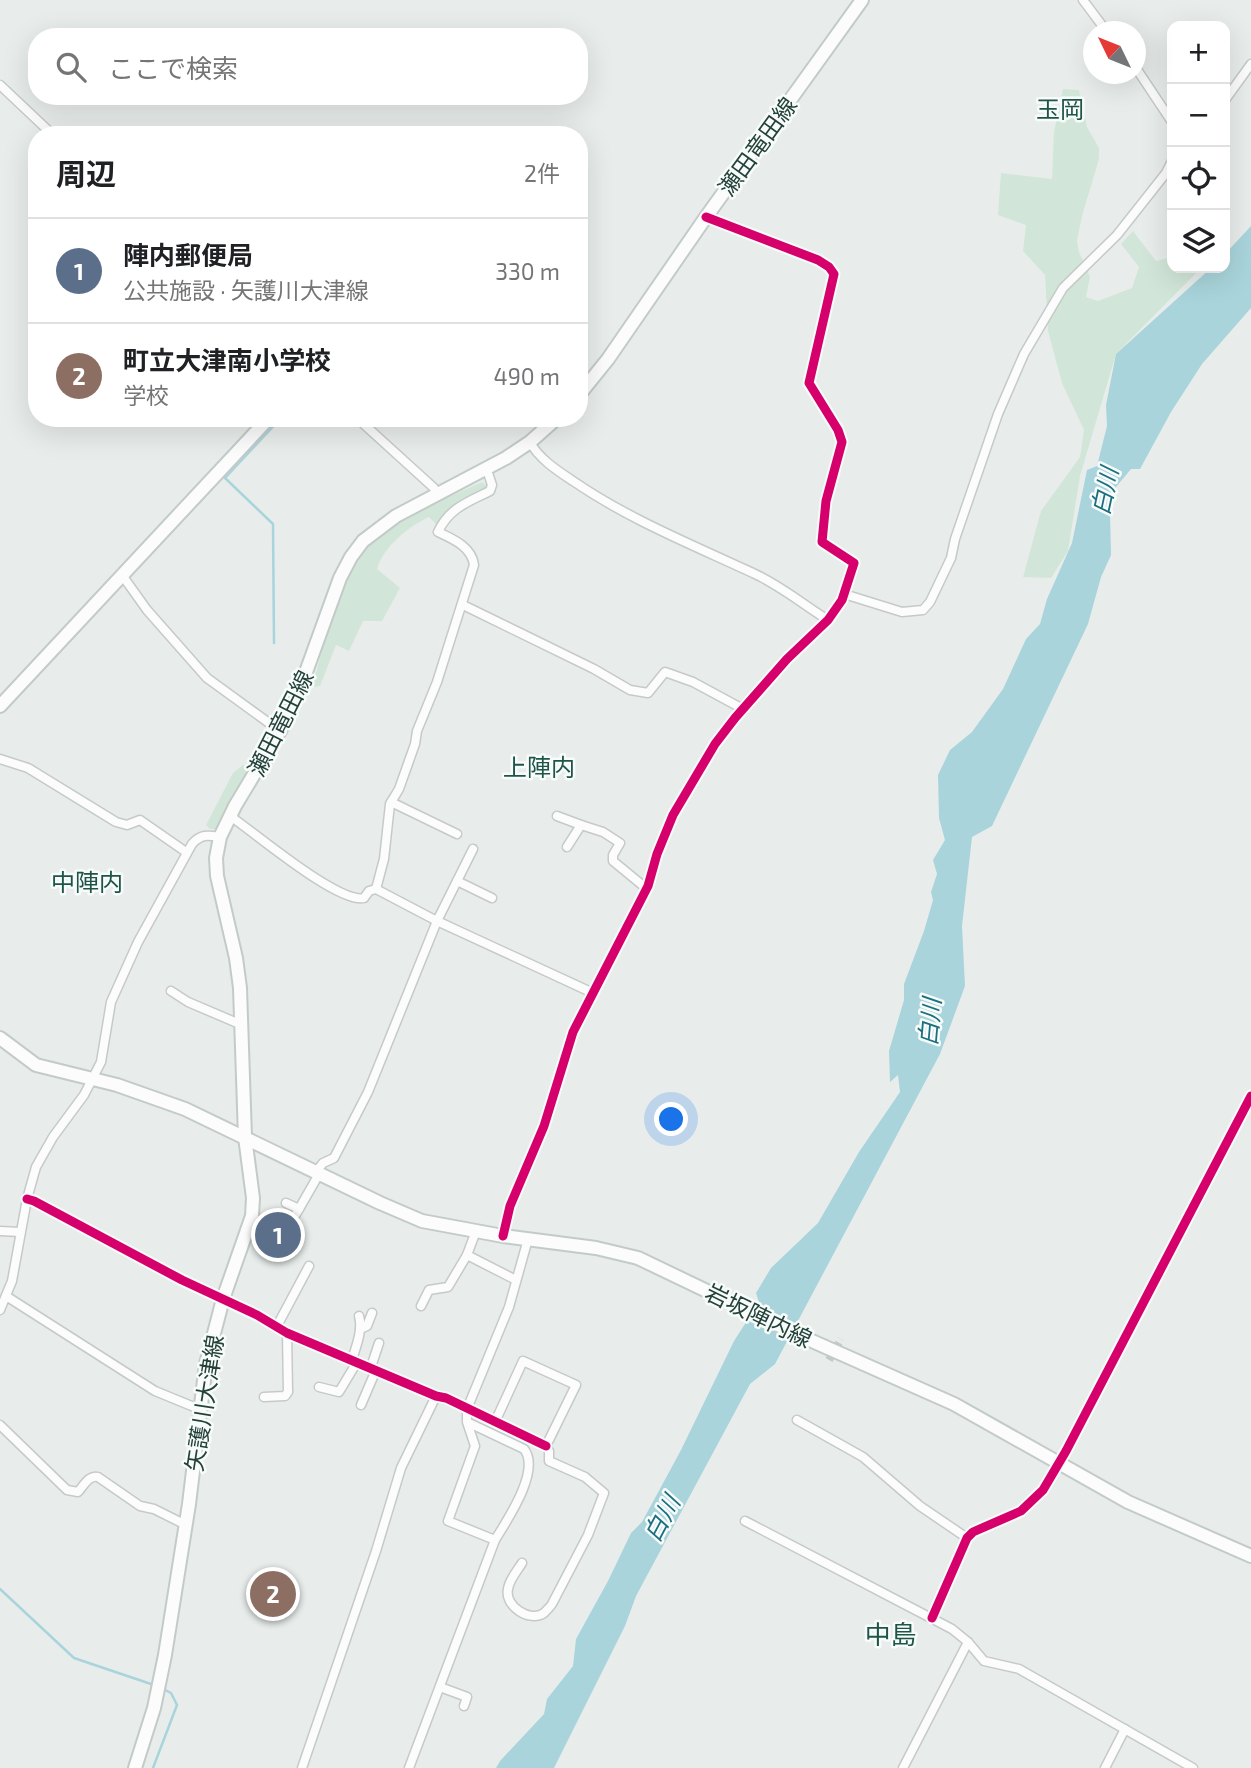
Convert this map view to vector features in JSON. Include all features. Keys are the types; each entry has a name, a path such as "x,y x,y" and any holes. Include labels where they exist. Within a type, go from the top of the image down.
{"main road":[{"name":"瀬田竜田線","path":"588,384 862,0"},
{"path":"0,706 261,427"},
{"name":"瀬田竜田線","path":"244,1137 242,1025 236,958 217,876 216,858 220,838 297,697 340,578 363,541 382,525 486,470 530,442 547,427"},
{"path":"1,1040 36,1065 160,1100 244,1137"},
{"name":"岩坂陣内線","path":"244,1137 422,1221 627,1255 954,1404 1128,1502 1251,1556"},
{"name":"矢護川大津線","path":"135,1768 154,1708 165,1655 186,1525 206,1364 223,1299 252,1216 253,1198 244,1137"}],"street":[{"path":"1083,0 1099,21"},
{"path":"1230,93 1251,64"},
{"path":"1146,83 1167,114"},
{"path":"0,85 43,126"},
{"path":"845,594 902,612 923,610 930,602 951,558 995,424 1024,354 1063,288 1117,235 1167,171"},
{"path":"503,1236 510,1206 544,1126 573,1032 647,889 673,815 715,744 787,659 828,620 845,594 854,563 822,542 826,501 842,442 838,430 809,383 834,274 818,260 706,217"},
{"path":"367,427 434,488 437,495"},
{"path":"530,442 534,450 555,469 602,500 635,519 758,576 828,620"},
{"path":"230,816 295,865 343,893 358,899 376,889 384,859 390,802 399,789 417,731 437,682 474,565 473,555 466,548 438,532 442,522 453,511 466,501 490,491 492,485 486,470"},
{"path":"122,575 147,610 207,678 280,730"},
{"path":"463,605 594,669 629,690 648,693 666,672 693,682 743,709"},
{"path":"0,759 28,768 116,822 127,825 140,820 186,852"},
{"path":"390,802 457,834"},
{"path":"557,816 603,832 620,843 613,855 613,861 647,889"},
{"path":"567,847 581,825"},
{"path":"0,1310 12,1281 20,1232 36,1167 102,1062 111,1002 138,942 186,852 197,838 206,834 220,838"},
{"path":"289,1226 323,1163 334,1158 368,1091 437,921 473,849"},
{"path":"457,881 492,898"},
{"path":"376,889 437,921 593,993"},
{"path":"171,990 188,1002 242,1025"},
{"path":"932,1618 967,1538 973,1532 1021,1511 1042,1490 1251,1096"},
{"path":"27,1199 287,1333 446,1398 546,1446"},
{"path":"286,1203 299,1209"},
{"path":"0,1231 20,1232"},
{"path":"421,1306 429,1290 448,1287 467,1255 476,1231"},
{"path":"495,1540 448,1521 475,1446 467,1422 467,1409 509,1307 528,1238"},
{"path":"467,1255 516,1280"},
{"path":"277,1326 309,1266"},
{"path":"6,1296 155,1391 199,1409"},
{"path":"360,1329 367,1326 372,1313"},
{"path":"319,1387 340,1392 354,1361 360,1329 359,1317"},
{"path":"264,1397 285,1396 288,1392 287,1333"},
{"path":"361,1405 374,1369 379,1343"},
{"path":"495,1422 523,1361 576,1385 546,1446 549,1461 585,1477 604,1493 588,1535 545,1613 526,1614 513,1606 508,1599 508,1589 522,1563"},
{"path":"302,1768 376,1551 401,1468 436,1396"},
{"path":"797,1420 863,1457 920,1506 967,1538"},
{"path":"409,1768 495,1540 513,1511 530,1468 530,1456 524,1449 467,1422"},
{"path":"0,1425 67,1490 78,1492 89,1479 99,1477 140,1506 154,1509 186,1525"},
{"path":"745,1521 952,1629 968,1642 984,1661 1020,1669 1193,1768"},
{"path":"903,1768 968,1642"},
{"path":"440,1687 467,1697 464,1706"},
{"path":"1105,1768 1125,1729"}],"green space":[{"path":"1063,89 1079,90 1087,127 1099,148 1099,159 1077,241 1090,277 1086,297 1098,301 1132,288 1139,267 1121,244 1133,231 1156,261 1167,258 1167,273 1196,273 1116,354 1080,476 1068,551 1051,578 1023,577 1041,511 1080,457 1084,430 1062,383 1048,331 1045,275 1023,251 1026,225 998,215 1001,173 1052,179 1054,132"},
{"path":"482,482 490,488 470,500 442,524 437,525 429,517 413,526 391,545 377,569 400,588 382,621 363,621 349,651 336,645 320,686 314,687 338,599 346,579 369,545 408,517"},
{"path":"247,765 250,773 217,829 210,829 206,825 233,773"}],"water":[{"name":"白川","path":"1251,226 1251,308 1202,364 1171,412 1140,469 1131,469 1116,487 1110,512 1111,555 1101,577 1088,624 992,826 972,837 962,926 965,986 940,1054 775,1364 750,1384 636,1596 625,1626 554,1768 496,1768 544,1714 547,1699 573,1666 576,1639 631,1533 642,1522 681,1450 734,1341 759,1302 756,1293 771,1268 818,1223 859,1152 900,1092 898,1075 890,1082 889,1051 904,1000 904,984 933,900 931,892 937,874 933,860 945,840 939,818 938,775 950,750 972,732 1003,689 1026,639 1040,624 1047,599 1072,543 1087,470 1097,466 1107,426 1106,405 1116,354 1205,273 1230,273 1230,249"}],"waterway":[{"path":"273,427 225,478 273,524 274,643"},
{"path":"0,1589 74,1658 154,1685"},
{"path":"153,1768 177,1705 171,1693 163,1689"}],"tunnel":[{"path":"829,1360 841,1339"}],"cycle path":[{"path":"503,1236 510,1206 544,1126 573,1032 648,886 657,854 673,815 715,744 735,718 787,659 828,620 842,600 854,563 822,542 826,501 842,442 838,430 809,383 834,274 818,260 706,217"},
{"path":"932,1618 967,1538 973,1532 1021,1511 1043,1490 1066,1451 1251,1096"},
{"path":"27,1199 182,1280 257,1315 287,1333 446,1398 546,1446"}],"place":[{"name":"陣内郵便局","path":"278,1235"},
{"name":"町立大津南小学校","path":"273,1594"}],"district":[{"name":"玉岡","path":"1060,108"},
{"name":"上陣内","path":"539,766"},
{"name":"中陣内","path":"87,881"},
{"name":"中島","path":"891,1633"}]}
